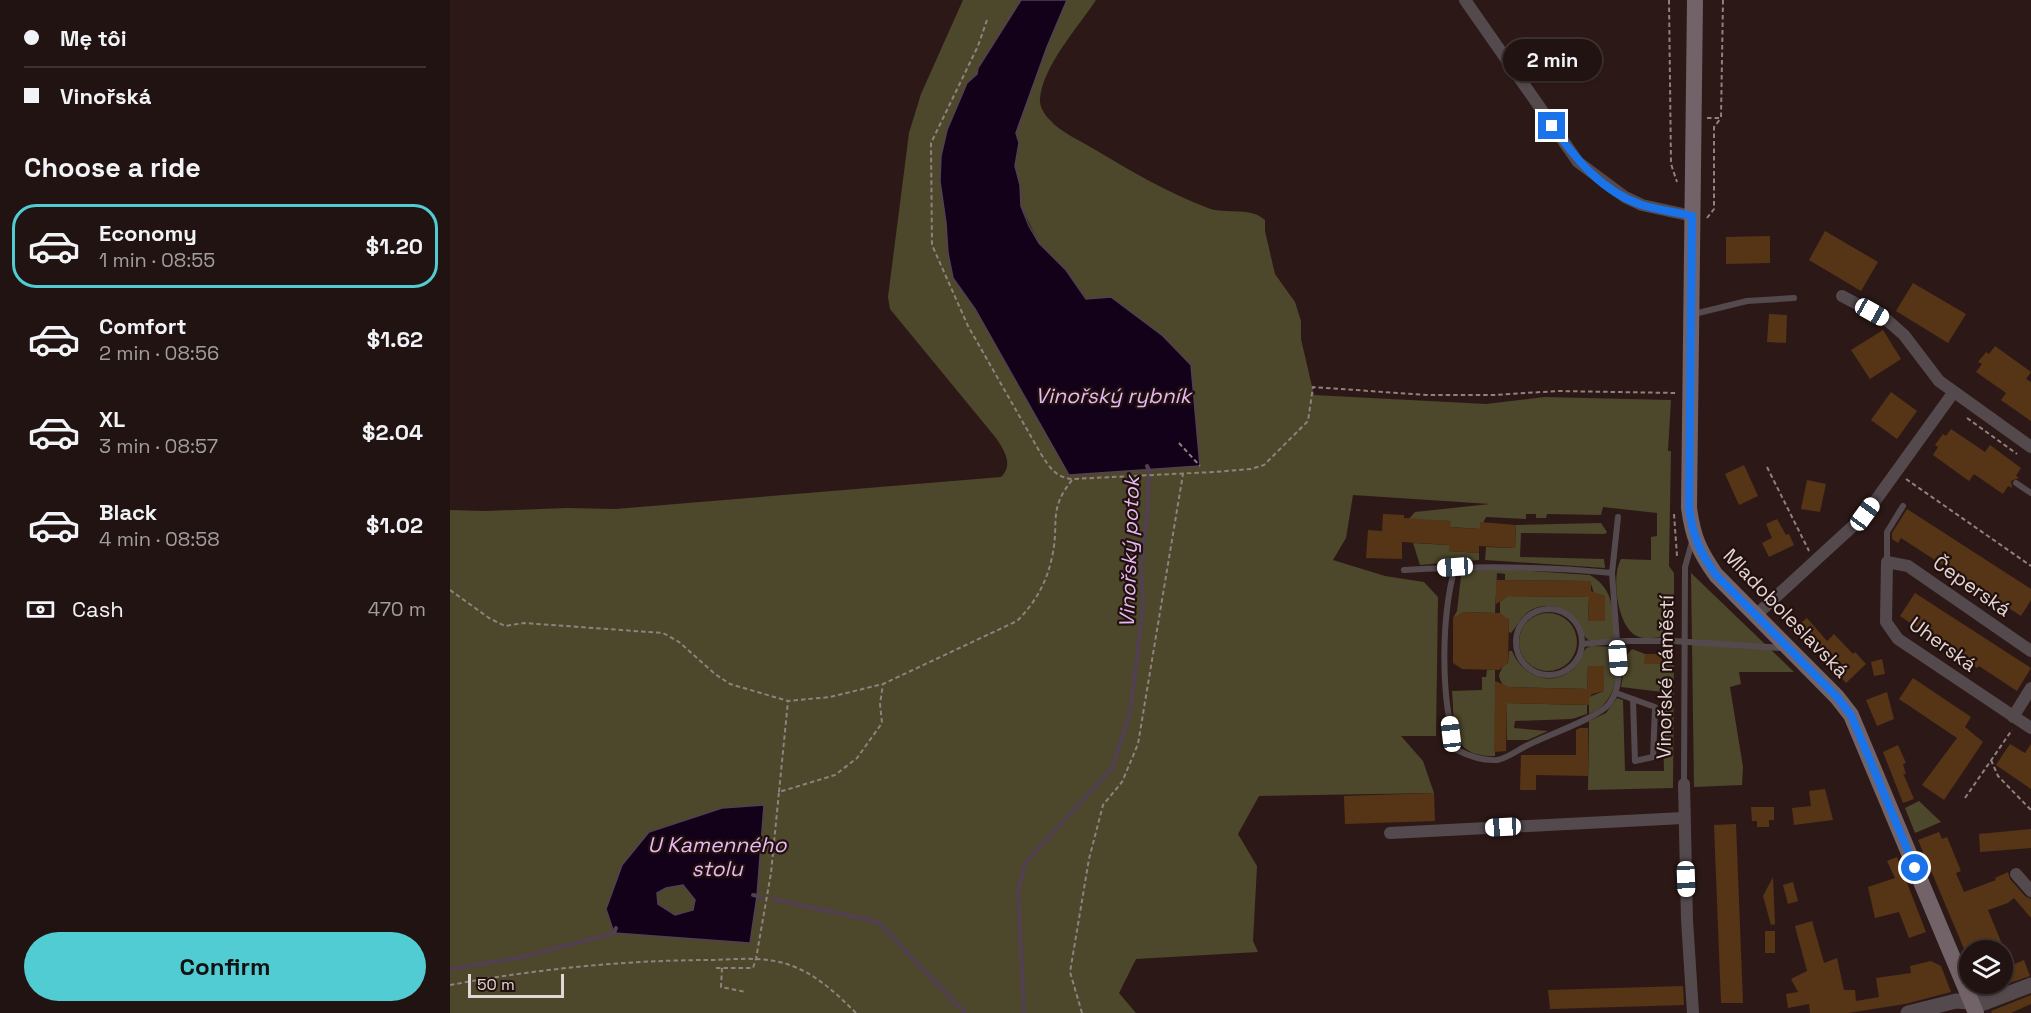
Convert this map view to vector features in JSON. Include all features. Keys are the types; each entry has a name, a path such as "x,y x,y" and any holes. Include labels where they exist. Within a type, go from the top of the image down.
{"main road":[{"name":"Mladoboleslavská","path":"1695,0 1694,117 1698,219 1691,315 1689,508 1694,537 1700,552 1716,575 1837,697 1851,715 1974,1008"}],"street":[{"path":"1465,0 1578,162 1600,181 1625,197 1642,205 1698,219"},
{"path":"1842,296 1887,320 1904,335 1939,381 2031,447"},
{"path":"1756,615 1865,514 1953,393"},
{"name":"Čeperská","path":"1887,562 1908,566 2031,651"},
{"name":"Uherská","path":"1887,562 1886,622 1898,639 2031,728"},
{"path":"2016,719 2029,695"},
{"name":"Vinořské náměstí","path":"1683,784 1693,1013"},
{"path":"1390,832 1683,818"},
{"path":"2016,873 2031,891"},
{"path":"1908,1013 1956,1001 1974,1008 2031,985"}],"lane":[{"path":"1691,315 1747,301 1794,298"},
{"path":"2016,483 2029,492 2031,483"},
{"path":"1887,562 1887,532 1903,506"},
{"path":"1455,567 1449,590 1444,676 1451,734 1457,750 1471,757 1499,760 1552,733 1597,714 1608,706 1616,693 1619,675 1612,573 1617,517"},
{"name":"Vinořské náměstí","path":"1683,784 1685,567 1694,537"},
{"path":"1404,570 1455,567 1558,568 1612,573"},
{"path":"1550,609 1570,616 1581,634 1582,644 1580,655 1574,664 1554,675 1543,675 1532,671 1524,663 1518,654 1516,643 1523,622 1531,615 1550,609"},
{"path":"1582,644 1617,641 1685,642 1789,648"},
{"path":"1616,693 1633,699 1655,707 1653,757 1635,760 1633,699"}],"path":[{"path":"1669,0 1671,164 1677,189"},
{"path":"1698,219 1714,209 1714,127 1721,118 1723,0"},
{"path":"987,20 978,46 931,142 932,245 968,326 1041,454 1052,471 1063,478 1214,472 1251,469 1264,465 1308,422 1313,387 1426,395 1494,395 1558,391 1675,393"},
{"path":"1694,117 1721,118"},
{"path":"1962,413 1968,420 2017,454"},
{"path":"1179,443 1200,466"},
{"path":"1767,467 1803,544 1816,561"},
{"path":"1896,472 2031,566"},
{"path":"1082,1013 1070,972 1079,912 1103,805 1122,782 1138,744 1183,474"},
{"path":"450,590 489,618 505,626 524,622 663,633 679,642 730,684 788,700 830,697 883,684 1017,621 1031,607 1042,586 1053,556 1054,514 1065,489 1073,479"},
{"path":"779,792 835,775 857,758 882,723 880,704 883,684"},
{"path":"716,968 753,968 756,959 771,873 788,700"},
{"path":"1965,798 2016,719"},
{"path":"1991,760 1998,776 2031,810"},
{"path":"450,985 508,975 646,960 756,959 793,966 830,986 856,1013"},
{"path":"722,968 721,987 746,992"}],"shaded area":[{"path":"963,0 1021,0 978,68 977,74 967,84 940,181 953,278 975,309 1069,474 1200,466 1191,365 1087,299 1066,270 1039,243 1021,206 1020,185 1015,166 1019,143 1016,133 1047,47 1067,0 1096,0 1062,47 1047,74 1040,99 1044,112 1053,124 1064,132 1164,189 1208,208 1252,213 1265,220 1265,231 1275,274 1295,302 1301,321 1301,339 1314,395 1486,404 1544,397 1671,400 1668,451 1671,451 1669,566 1674,573 1674,636 1641,637 1630,631 1621,612 1616,588 1616,577 1621,559 1651,560 1651,537 1657,536 1657,513 1603,507 1601,515 1547,514 1546,518 1536,518 1536,514 1526,514 1526,519 1486,517 1480,529 1450,527 1450,521 1408,520 1415,512 1490,504 1353,495 1346,538 1333,560 1385,576 1424,582 1438,597 1436,736 1401,736 1423,761 1434,793 1259,796 1238,834 1257,866 1253,941 1258,952 1136,959 1119,993 1136,1013 450,1013 450,510 615,509 1001,477 1005,472 1006,458 996,438 890,309 888,297 909,133 921,94","holes":["722,808 750,943 614,933"]},
{"path":"1601,523 1607,532 1605,534 1521,533 1520,557 1604,559 1605,568 1485,560 1486,547 1515,548 1516,525"},
{"path":"1413,543 1449,545 1449,551 1479,553 1479,560 1420,565"},
{"path":"1488,568 1590,575 1609,595 1613,611 1615,639 1588,640 1574,617 1555,607 1534,608 1521,619 1511,633 1509,632 1509,619 1505,619 1500,613 1500,602 1505,596 1589,597 1588,620 1605,621 1605,596 1594,593 1590,581 1505,580 1505,574 1497,573 1495,613 1467,612 1453,618 1457,611 1461,576 1468,570"},
{"path":"1691,573 1794,672 1739,672 1741,684 1730,687 1743,767 1742,785 1694,787"},
{"path":"1542,613 1554,613 1569,621 1577,636 1577,648 1569,663 1554,671 1542,671 1527,663 1519,648 1519,636 1527,621"},
{"path":"1591,646 1615,647 1617,666 1610,695 1598,710 1589,714 1589,697 1604,691 1604,666 1588,666 1587,689 1504,687 1499,677 1504,664 1508,664 1509,651 1512,651 1517,660 1530,673 1538,677 1556,678 1574,668 1583,652"},
{"path":"1632,649 1645,654 1645,664 1663,664 1664,654 1674,655 1673,788 1588,790 1589,721 1606,713 1617,698 1623,700 1625,771 1664,771 1662,692 1621,687 1626,656"},
{"path":"1487,670 1495,670 1495,756 1480,755 1469,751 1457,737 1455,727 1452,691 1482,690 1482,677 1486,677"},
{"path":"1504,703 1587,705 1587,714 1572,719 1515,721 1514,728 1548,731 1528,740 1507,740 1507,710 1504,710"},
{"path":"1919,801 1941,822 1915,833 1905,808"},
{"path":"684,884 695,900 694,910 675,915 658,903 657,894 666,888"}],"water":[{"name":"Vinořský rybník","path":"1021,0 1067,0 1047,47 1016,133 1019,143 1015,166 1020,185 1021,206 1039,243 1066,270 1086,299 1111,297 1163,336 1191,365 1200,466 1069,475 975,309 953,278 940,181 941,156 947,130 967,83 977,74 978,68"},
{"name":"U Kamenného stolu","path":"764,805 757,896 750,943 614,933 606,909 622,865 649,832 722,808","holes":["683,885 695,900 693,910 675,915 658,904 657,893 666,888"]}],"building":[{"path":"1825,231 1878,262 1861,291 1809,260"},
{"path":"1770,236 1770,263 1726,264 1726,237"},
{"path":"1913,283 1966,314 1948,343 1896,311"},
{"path":"1769,314 1787,315 1786,343 1767,342"},
{"path":"1883,330 1901,359 1870,379 1851,350"},
{"path":"1995,346 2031,372 2026,379 2031,382 2031,421 2001,400 2006,393 1976,372 1982,364 1978,362"},
{"path":"1891,392 1917,411 1897,439 1871,420"},
{"path":"1951,429 1985,452 1990,445 2021,468 2016,476 2019,478 2011,481 2012,488 2008,486 2003,494 1974,474 1969,481 1933,455 1938,447 1935,445 1943,434 1946,436"},
{"path":"1744,465 1758,496 1739,505 1725,474"},
{"path":"1807,480 1826,484 1820,512 1801,509"},
{"path":"1907,509 2031,589 2031,600 2021,616 1901,538 1898,543 1892,539 1892,533"},
{"path":"1383,514 1404,515 1404,518 1451,521 1450,527 1480,529 1480,522 1516,525 1515,548 1479,546 1479,553 1449,551 1449,545 1402,542 1402,559 1366,558 1368,530 1382,531"},
{"path":"1777,519 1786,535 1789,534 1794,545 1769,557 1762,543 1772,538 1766,524"},
{"path":"1496,580 1591,581 1591,591 1605,596 1605,621 1588,621 1589,597 1509,596 1496,604"},
{"path":"1915,593 2031,668 2017,691 1979,666 1977,668 1900,616"},
{"path":"1463,612 1500,613 1509,620 1508,663 1499,670 1462,669 1453,663 1453,618"},
{"path":"1807,618 1827,641 1834,634 1866,664 1846,683 1794,628"},
{"path":"1645,654 1664,654 1664,664 1644,664"},
{"path":"1882,659 1885,674 1874,676 1871,662"},
{"path":"1588,666 1604,666 1604,691 1592,694 1589,698 1589,705 1507,703 1506,751 1494,752 1495,681 1509,687 1587,689"},
{"path":"1913,678 1971,717 1965,727 1983,742 1944,800 1922,785 1957,738 1899,699"},
{"path":"1887,692 1894,719 1877,726 1866,700"},
{"path":"1588,728 1588,776 1536,775 1536,790 1520,790 1521,755 1576,755 1576,730"},
{"path":"2010,744 2025,753 2031,744 2031,789 1996,765"},
{"path":"1898,745 1906,763 1903,764 1906,775 1903,773 1914,799 1903,803 1883,752"},
{"path":"1825,789 1833,820 1794,825 1792,808 1811,806 1809,791"},
{"path":"1434,793 1435,821 1345,824 1344,796"},
{"path":"1751,807 1774,807 1774,820 1769,820 1769,827 1757,827 1757,821 1752,821"},
{"path":"1736,824 1743,1003 1721,1003 1714,825"},
{"path":"2031,829 2031,848 1980,852 1979,834"},
{"path":"1939,832 1942,839 1947,837 1961,871 1956,873 1964,892 1996,880 1995,878 2008,872 2010,879 2025,896 2031,899 2031,918 2014,898 2008,903 1988,910 2000,940 1960,940 1918,840"},
{"path":"1897,857 1926,932 1909,938 1899,912 1875,918 1868,887 1895,878 1887,861"},
{"path":"1773,877 1775,924 1771,925 1763,896"},
{"path":"1793,882 1798,901 1788,904 1783,885"},
{"path":"1812,921 1824,963 1837,958 1844,990 1855,990 1856,1001 1879,997 1876,978 1911,973 1910,966 1931,961 1941,966 1951,992 1905,1004 1848,1013 1810,1013 1809,1004 1788,1008 1786,994 1798,992 1791,979 1807,971 1795,926"},
{"path":"1765,931 1775,931 1775,953 1765,953"},
{"path":"2024,960 2030,976 2013,982 2013,964"},
{"path":"1683,986 1684,1005 1550,1009 1548,990"},
{"path":"2031,995 2031,1004 2011,1013 1992,1013 1991,1011"}],"waterway":[{"name":"Vinořský potok","path":"1024,1013 1018,891 1025,863 1112,768 1130,713 1143,608 1141,565 1148,503 1149,470 1147,466"},
{"path":"753,895 762,897"},
{"path":"773,899 878,922 965,1013"},
{"path":"450,969 523,957 614,933 616,928"}],"route":[{"path":"1552,126 1578,162 1612,190 1642,205 1692,216 1689,508 1694,537 1700,552 1716,575 1837,697 1851,715 1915,868"}]}
